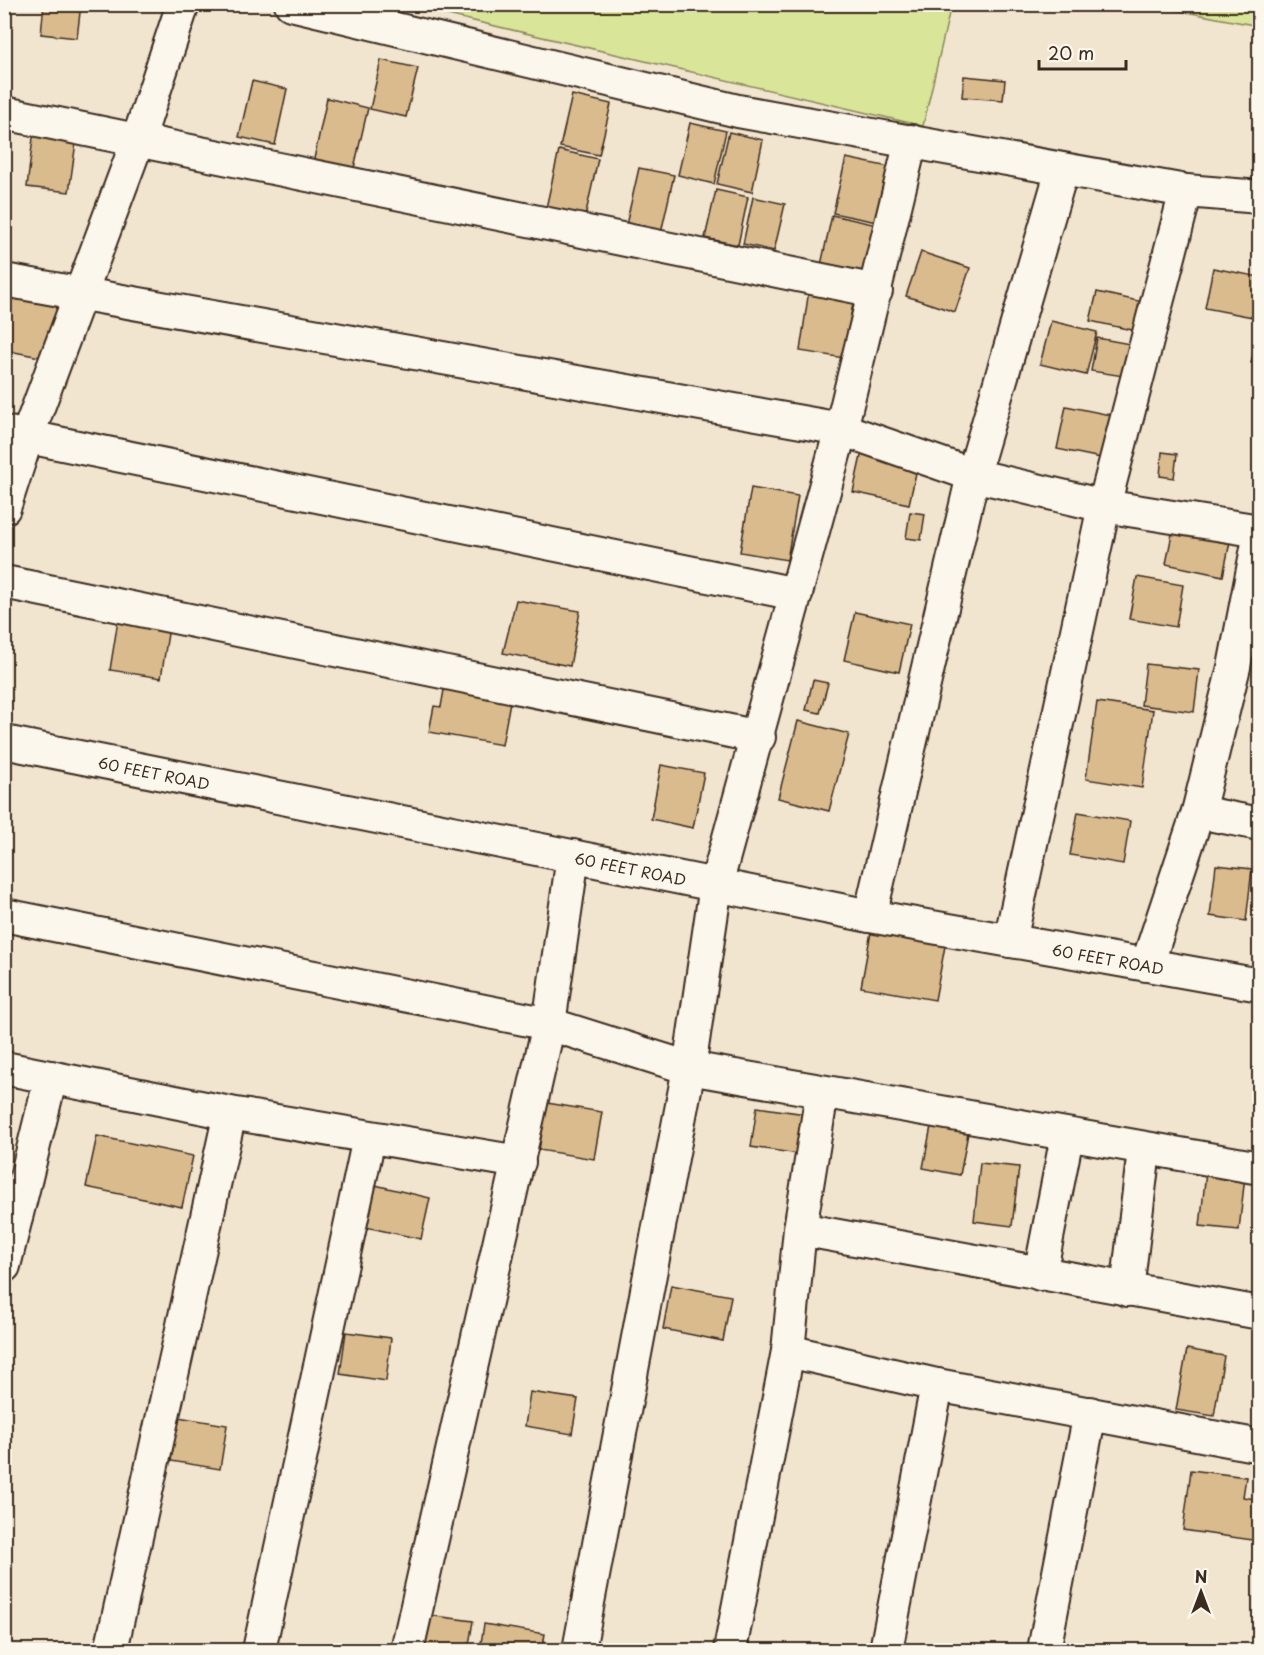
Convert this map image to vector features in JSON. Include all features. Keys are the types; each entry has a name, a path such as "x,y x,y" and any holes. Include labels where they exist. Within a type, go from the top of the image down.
{"street":[{"path":"4,508 16,434 80,294 138,140 183,4"},
{"path":"291,4 738,111 1186,191 1260,197"},
{"path":"4,112 876,291"},
{"path":"579,1650 689,1068 716,885 759,737 841,429 876,291 910,141"},
{"path":"870,916 973,475 1062,170"},
{"path":"1010,941 1104,506 1186,191"},
{"path":"4,280 841,429 973,475 1104,506 1260,532 1247,669 1147,964"},
{"path":"16,434 796,594"},
{"path":"4,582 759,737"},
{"name":"60 FEET ROAD","path":"4,742 870,916 1260,985"},
{"path":"1198,812 1260,824"},
{"path":"407,1650 549,1024 573,856"},
{"path":"4,915 549,1024 689,1068 1144,1150 1260,1168"},
{"path":"4,1068 230,1113 519,1162"},
{"path":"4,1266 51,1077"},
{"path":"730,1650 788,1351 800,1229 822,1093"},
{"path":"111,1650 230,1113"},
{"path":"1040,1274 1067,1136"},
{"path":"259,1650 369,1138"},
{"path":"1127,1290 1144,1150"},
{"path":"800,1229 1260,1313"},
{"path":"788,1351 937,1385 1260,1446"},
{"path":"886,1650 937,1385"},
{"path":"1044,1650 1090,1413"}],"green space":[{"path":"401,4 951,4 951,5 923,126"},
{"path":"1149,5 1259,5 1259,26"}],"building":[{"path":"44,4 81,4 77,38 41,34"},
{"path":"381,60 418,68 406,117 370,109"},
{"path":"964,76 1005,80 1003,100 962,97"},
{"path":"252,81 287,89 275,145 239,137"},
{"path":"572,95 611,104 599,155 560,147"},
{"path":"327,98 368,108 354,168 314,159"},
{"path":"690,123 726,131 714,184 678,175"},
{"path":"34,130 77,135 69,192 27,187"},
{"path":"729,132 763,140 752,192 717,184"},
{"path":"559,150 598,159 585,217 546,208"},
{"path":"846,158 889,167 877,222 833,213"},
{"path":"639,168 674,175 661,233 626,225"},
{"path":"716,190 748,197 738,245 705,238"},
{"path":"753,197 785,204 774,251 743,244"},
{"path":"832,215 877,225 866,275 821,265"},
{"path":"921,252 970,268 955,312 906,296"},
{"path":"1213,268 1260,277 1258,318 1205,308"},
{"path":"11,289 62,299 50,359 4,350 4,321"},
{"path":"809,290 854,297 844,358 800,351"},
{"path":"1097,292 1152,304 1146,333 1090,321"},
{"path":"1051,321 1097,332 1086,375 1040,364"},
{"path":"1260,325 1260,365 1251,363"},
{"path":"1097,338 1141,346 1136,378 1091,371"},
{"path":"1066,406 1120,417 1111,460 1057,449"},
{"path":"863,447 919,460 909,504 853,492"},
{"path":"1162,452 1177,454 1174,478 1160,476"},
{"path":"751,488 798,496 787,560 740,552"},
{"path":"910,512 925,514 921,540 906,538"},
{"path":"1174,524 1231,537 1223,576 1166,564"},
{"path":"1137,577 1183,585 1176,627 1129,619"},
{"path":"516,600 580,611 570,666 503,653"},
{"path":"855,612 910,624 899,672 844,660"},
{"path":"119,614 170,621 161,678 110,670"},
{"path":"1146,664 1199,670 1194,712 1141,705"},
{"path":"446,679 512,691 502,745 429,732 434,706 441,707"},
{"path":"813,680 828,683 820,713 806,710"},
{"path":"1097,702 1153,710 1142,788 1086,779"},
{"path":"798,721 849,734 829,811 778,798"},
{"path":"661,765 704,773 693,828 651,819"},
{"path":"1078,812 1130,821 1123,864 1070,855"},
{"path":"1216,865 1252,869 1246,921 1210,916"},
{"path":"871,932 945,946 935,1000 861,987"},
{"path":"547,1103 602,1112 594,1159 539,1150"},
{"path":"757,1107 812,1115 805,1155 751,1147"},
{"path":"932,1121 969,1128 960,1175 923,1168"},
{"path":"97,1136 193,1156 182,1207 86,1187"},
{"path":"980,1163 1019,1167 1012,1226 974,1221"},
{"path":"1206,1172 1245,1176 1239,1230 1200,1226"},
{"path":"371,1184 430,1198 421,1239 361,1226"},
{"path":"671,1285 731,1296 723,1341 663,1329"},
{"path":"346,1332 391,1338 386,1381 340,1374"},
{"path":"1187,1349 1224,1356 1214,1416 1176,1410"},
{"path":"530,1392 578,1399 572,1434 525,1426"},
{"path":"178,1417 227,1425 220,1469 171,1461"},
{"path":"1191,1470 1246,1477 1243,1497 1260,1500 1259,1541 1183,1530"},
{"path":"427,1615 473,1621 469,1645 474,1645 473,1650 422,1650"},
{"path":"484,1624 545,1634 542,1650 480,1650"}]}
